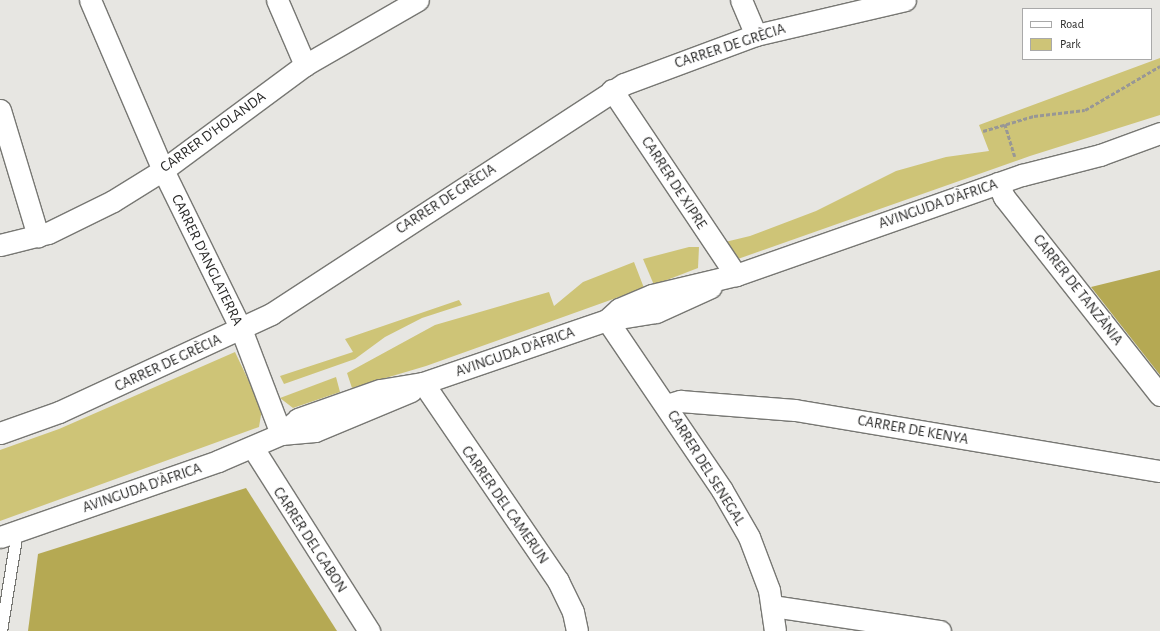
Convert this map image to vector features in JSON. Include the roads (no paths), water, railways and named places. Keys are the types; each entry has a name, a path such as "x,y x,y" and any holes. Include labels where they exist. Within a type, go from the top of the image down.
{"street":[{"name":"CARRER D'ANGLATERRA","path":"90,0 163,170 241,330 281,434"},
{"path":"277,0 305,65"},
{"name":"CARRER D'HOLANDA","path":"0,245 38,236 74,222 163,170 305,65 418,0"},
{"path":"741,0 756,35"},
{"name":"CARRER DE GRÈCIA","path":"0,433 66,409 241,330 298,299 612,90 756,35 905,0"},
{"name":"CARRER DE XIPRE","path":"612,90 727,278"},
{"path":"0,110 38,236"},
{"name":"AVINGUDA D'ÀFRICA","path":"9,534 253,448 281,434 315,431 400,398 423,383 607,320 656,312 705,293 727,278 998,183 1100,155 1160,133"},
{"name":"CARRER DE TANZÀNIA","path":"998,183 1004,197 1160,395"},
{"name":"CARRER DEL SENEGAL","path":"607,320 666,405 749,537 772,606 775,631"},
{"name":"CARRER DEL CAMERUN","path":"423,383 558,581 573,612 577,631"},
{"name":"CARRER DE KENYA","path":"666,405 680,401 795,410 1160,471"},
{"name":"CARRER DEL GABON","path":"253,448 369,631"},
{"path":"772,606 940,631"}],"lane":[{"path":"1,631 9,534"}]}
